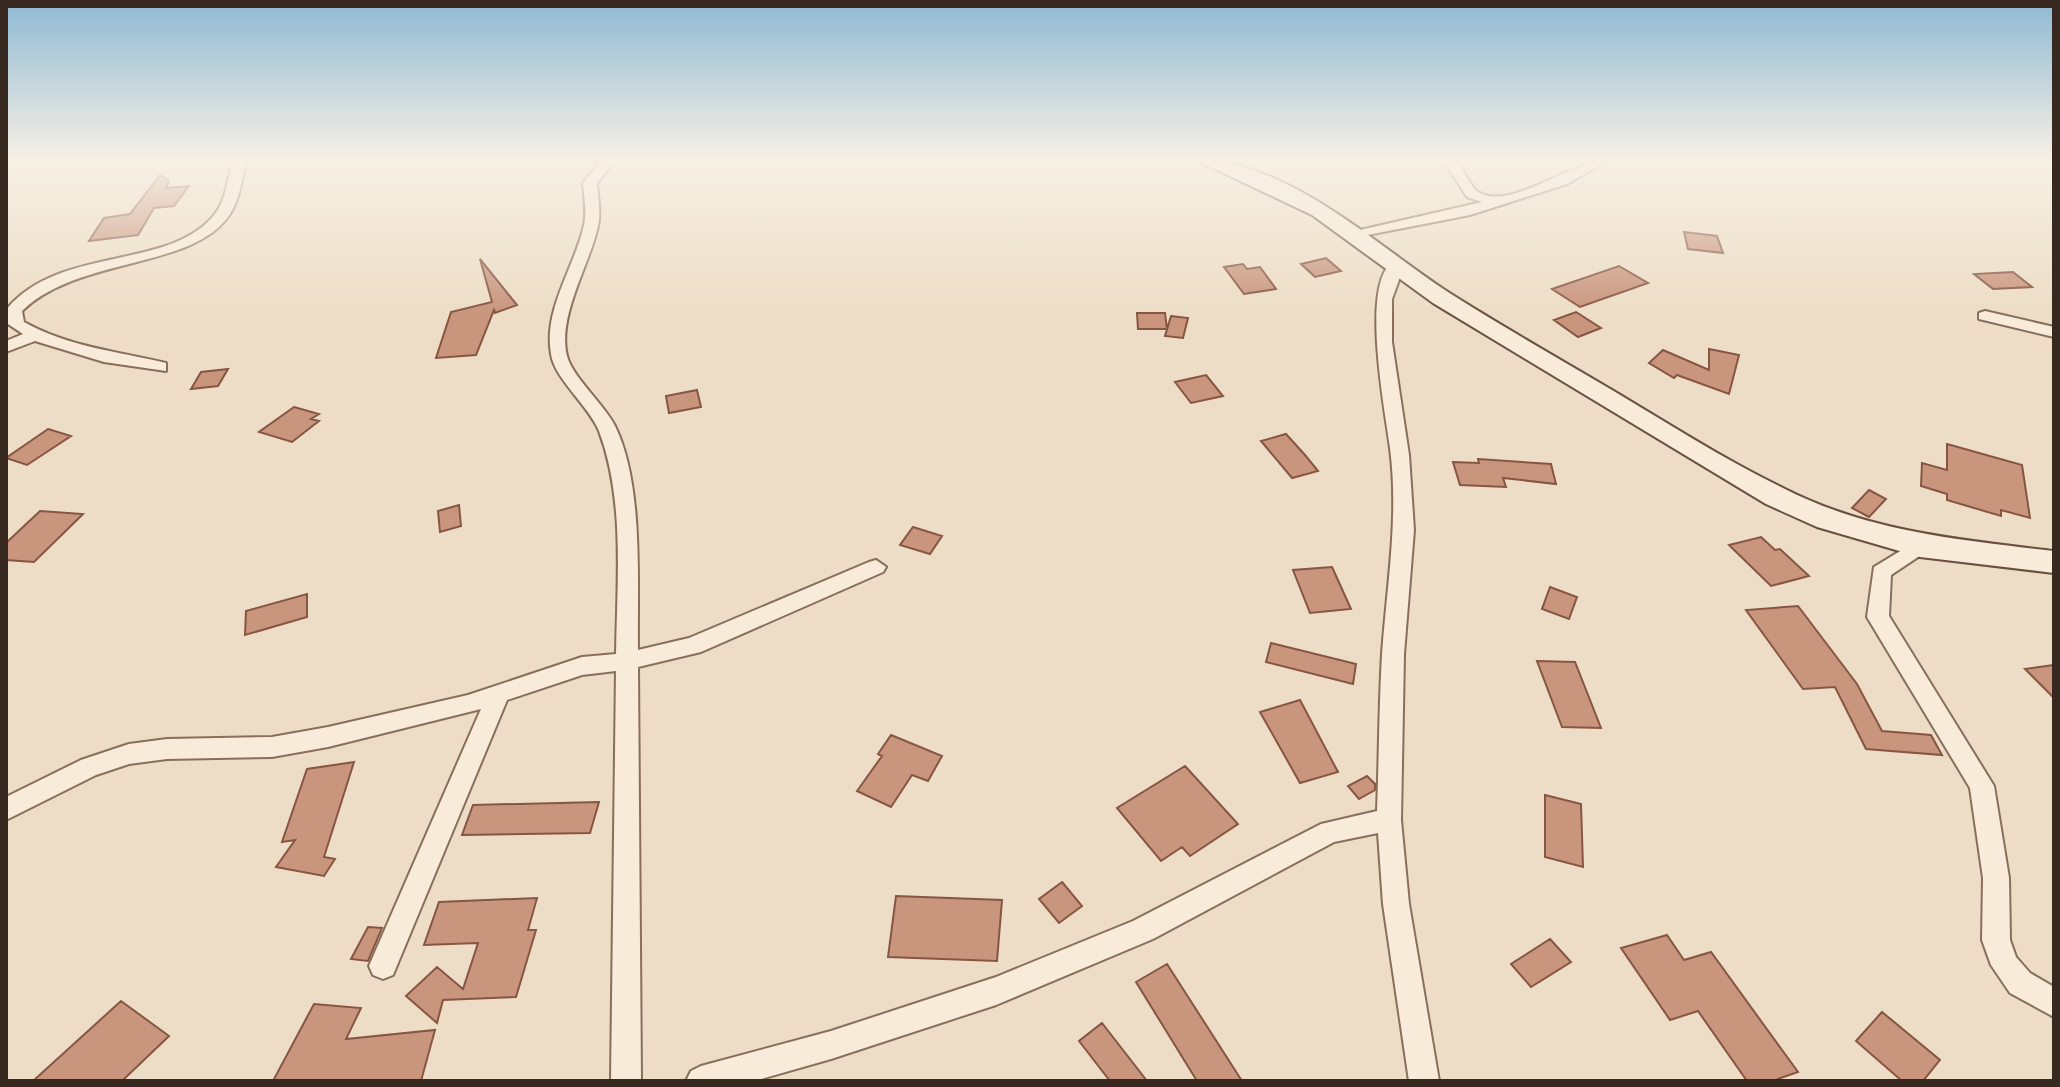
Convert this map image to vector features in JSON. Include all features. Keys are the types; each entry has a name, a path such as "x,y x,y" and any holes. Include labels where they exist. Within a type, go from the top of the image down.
{"main road":[{"path":"1315,212 1441,298 1740,477 1827,520 1920,546 2054,562"}],"street":[{"path":"160,367 84,354 35,335 16,324 13,300 71,275 203,233 224,212"},
{"path":"591,212 592,224 570,284 558,333 559,357 606,426 619,463 627,545 626,1081"},
{"path":"1352,236 1466,212"},
{"path":"1396,266 1384,299 1384,342 1400,455 1404,530 1393,654 1389,820 1396,904 1424,1081"},
{"path":"1985,316 2054,332"},
{"path":"6,347 35,335"},
{"path":"1920,546 1881,572 1878,617 1982,786 1996,878 1996,940 2005,965 2020,983 2054,1003"},
{"path":"6,809 89,767 129,754 167,749 272,747 419,717 497,696 582,666 627,661 693,646 876,567"},
{"path":"383,966 416,885 461,791 497,696"},
{"path":"701,1081 831,1045 996,991 1143,930 1330,832 1389,820"}],"building":[{"path":"152,212 138,235 89,241 104,218"},
{"path":"1684,232 1717,236 1723,253 1688,249"},
{"path":"1326,258 1341,271 1315,277 1301,264"},
{"path":"480,259 517,305 495,313 494,310 476,355 436,358 451,312 492,302"},
{"path":"1243,264 1247,269 1260,267 1276,289 1244,294 1224,267"},
{"path":"1619,266 1648,283 1580,307 1552,289"},
{"path":"2013,272 2032,287 1993,289 1974,274"},
{"path":"1576,312 1601,328 1578,337 1554,320"},
{"path":"1137,313 1165,313 1167,329 1138,329"},
{"path":"1171,316 1188,318 1183,338 1165,336"},
{"path":"1709,349 1739,355 1729,394 1677,375 1674,378 1649,363 1663,350 1709,370"},
{"path":"228,369 218,386 191,389 201,372"},
{"path":"1206,375 1223,396 1191,403 1175,382"},
{"path":"697,390 701,407 669,413 666,396"},
{"path":"294,407 319,414 311,419 319,421 292,442 259,432"},
{"path":"48,429 71,436 27,465 6,458"},
{"path":"1286,434 1318,471 1292,478 1261,441"},
{"path":"1947,444 2022,465 2030,518 2001,510 2001,516 1947,500 1947,494 1921,486 1922,463 1947,470"},
{"path":"1478,459 1551,464 1556,484 1503,478 1506,487 1460,485 1453,462 1479,463"},
{"path":"1869,490 1886,499 1869,517 1852,508"},
{"path":"459,505 461,526 440,532 438,511"},
{"path":"40,511 83,514 34,562 6,560 6,543"},
{"path":"913,527 942,536 930,554 900,545"},
{"path":"1761,537 1775,550 1780,549 1809,576 1771,586 1729,545"},
{"path":"1332,567 1351,609 1310,613 1293,570"},
{"path":"1550,587 1577,597 1569,619 1542,609"},
{"path":"307,594 307,617 245,635 246,611"},
{"path":"1798,606 1857,684 1882,731 1931,735 1942,755 1866,749 1835,687 1803,689 1746,610"},
{"path":"1271,643 1356,664 1353,684 1266,662"},
{"path":"1537,661 1575,662 1601,728 1562,727"},
{"path":"2054,665 2054,698 2025,669"},
{"path":"1300,700 1338,772 1300,783 1260,712"},
{"path":"891,735 942,756 928,781 912,775 891,807 857,791 882,756 878,754"},
{"path":"354,762 324,857 335,859 324,876 276,867 295,840 282,842 307,769"},
{"path":"1185,766 1238,824 1190,856 1182,847 1161,861 1117,808"},
{"path":"1367,776 1375,784 1375,790 1359,799 1348,786"},
{"path":"1545,795 1581,804 1583,867 1545,857"},
{"path":"599,802 590,833 462,835 473,805"},
{"path":"1062,882 1082,906 1059,923 1039,899"},
{"path":"896,896 1002,900 997,961 888,957"},
{"path":"537,898 528,930 536,930 516,997 443,1000 437,1023 406,996 437,967 463,989 478,943 424,945 439,902"},
{"path":"368,927 382,928 368,961 351,959"},
{"path":"1667,935 1684,960 1711,952 1798,1072 1772,1081 1747,1081 1698,1011 1670,1020 1621,948"},
{"path":"1550,939 1571,962 1531,987 1511,964"},
{"path":"1167,964 1242,1081 1197,1081 1136,982"},
{"path":"121,1001 169,1036 122,1081 33,1081"},
{"path":"314,1004 361,1008 346,1039 435,1030 421,1081 273,1081"},
{"path":"1882,1012 1940,1060 1923,1081 1902,1081 1856,1041"},
{"path":"1102,1023 1147,1081 1110,1081 1079,1041"}]}
